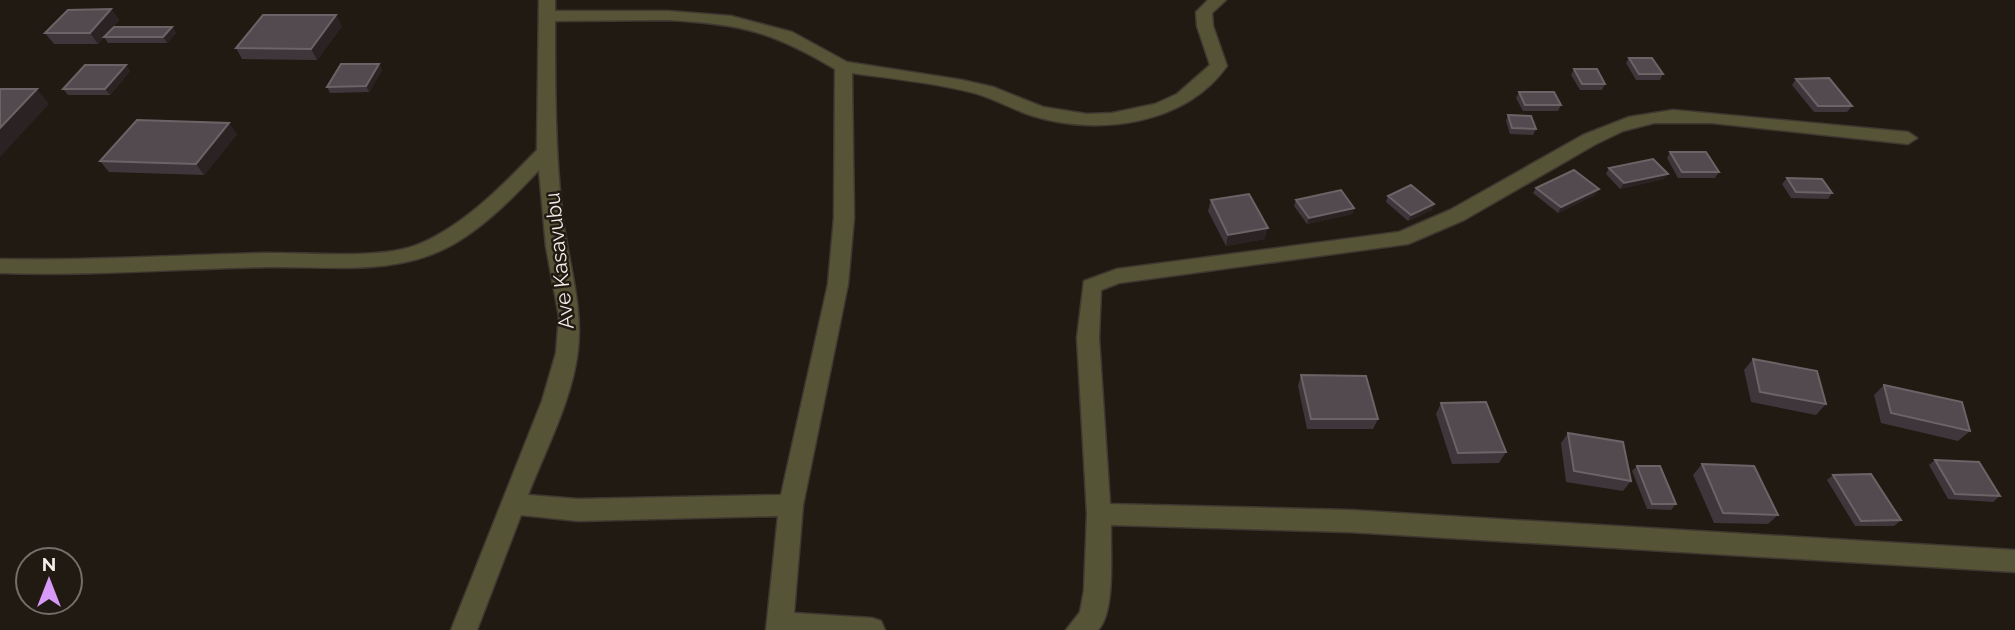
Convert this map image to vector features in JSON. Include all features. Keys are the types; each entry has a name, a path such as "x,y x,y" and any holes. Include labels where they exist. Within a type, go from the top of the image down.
{"street":[{"path":"546,8 749,25 785,34 843,67 941,80 984,90 1038,112 1107,119 1153,112 1207,82 1219,66 1215,49 1202,27 1204,12 1218,0"},
{"name":"Ave Kasavubu","path":"464,630 553,401 567,353 570,316 556,247 546,151 546,8"},
{"path":"843,67 844,218 838,284 791,505 780,627 872,630"},
{"path":"1079,630 1092,618 1097,590 1099,514 1088,301 1091,286 1105,280 1207,263 1401,239 1445,223 1494,191 1617,127 1648,117 1697,117 1908,138"},
{"path":"0,266 77,268 264,260 397,259 427,250 475,219 513,186 546,151"},
{"path":"511,504 578,510 791,505"},
{"path":"1099,514 1349,521 2015,561"}],"building":[{"path":"111,9 90,33 45,33 68,10"},
{"path":"263,15 336,15 311,49 236,48"},
{"path":"114,27 172,27 163,37 104,37"},
{"path":"1629,58 1652,58 1663,74 1639,74"},
{"path":"341,64 379,64 366,86 327,87"},
{"path":"85,65 126,65 105,89 63,89"},
{"path":"1574,69 1597,69 1605,84 1582,84"},
{"path":"1829,78 1852,106 1818,106 1796,79"},
{"path":"0,89 37,89 0,128"},
{"path":"1519,92 1554,92 1561,105 1525,105"},
{"path":"1508,115 1531,116 1536,129 1512,128"},
{"path":"137,120 229,123 196,164 100,161"},
{"path":"1670,152 1706,152 1719,172 1682,172"},
{"path":"1653,159 1668,174 1624,183 1609,168"},
{"path":"1574,170 1599,189 1561,207 1536,188"},
{"path":"1787,178 1822,179 1832,193 1796,192"},
{"path":"1411,185 1434,204 1411,215 1388,196"},
{"path":"1341,190 1354,208 1309,218 1296,200"},
{"path":"1249,194 1268,228 1228,235 1211,200"},
{"path":"1753,359 1817,371 1826,404 1760,392"},
{"path":"1301,375 1366,376 1378,419 1311,419"},
{"path":"1884,385 1962,402 1970,431 1891,413"},
{"path":"1486,402 1506,452 1458,453 1441,403"},
{"path":"1568,433 1623,442 1631,481 1574,471"},
{"path":"1935,460 1979,462 2000,496 1955,494"},
{"path":"1702,464 1754,466 1778,515 1723,513"},
{"path":"1637,466 1660,466 1676,504 1652,504"},
{"path":"1871,474 1901,520 1861,521 1833,475"}]}
